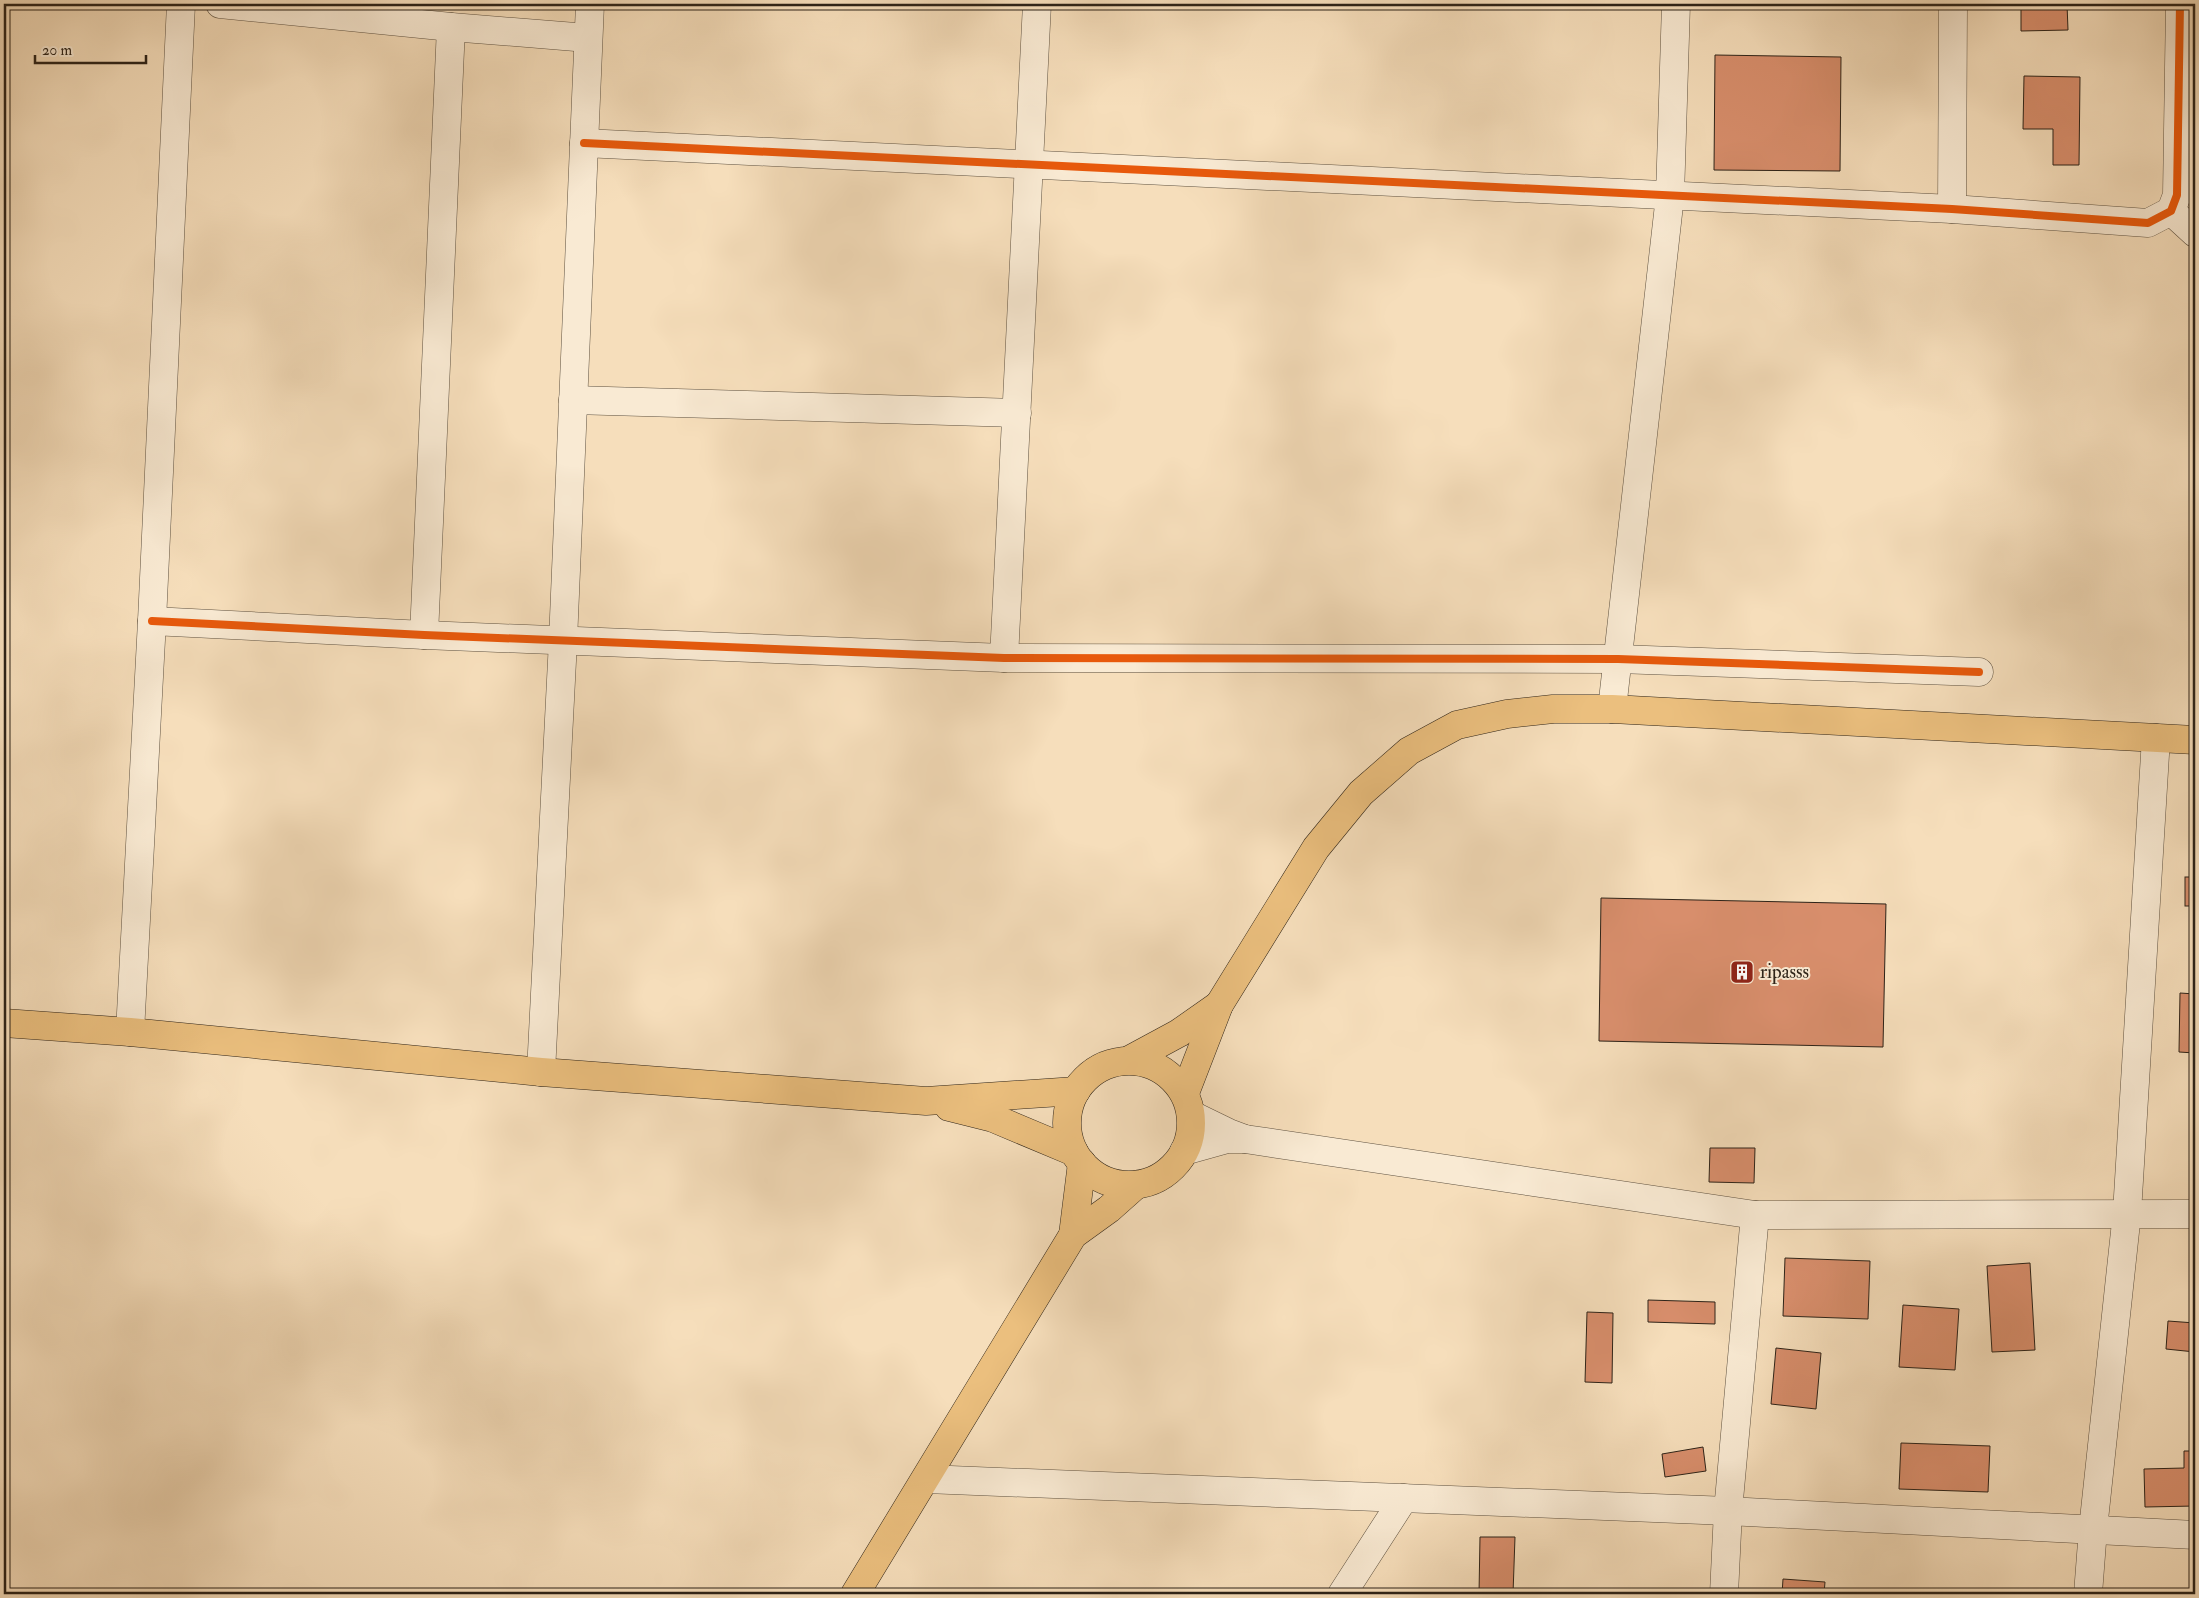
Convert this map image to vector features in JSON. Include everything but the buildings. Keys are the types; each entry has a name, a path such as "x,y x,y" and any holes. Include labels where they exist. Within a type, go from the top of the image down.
{"main road":[{"path":"926,1100 993,1118 1078,1157 1099,1178 1117,1184 1136,1185 1152,1181 1168,1172 1181,1159 1189,1143 1188,1104 1202,1053 1219,1004 1316,848 1361,793 1409,751 1457,725 1507,714 1553,709 1612,708 2195,740"},
{"path":"1129,1060 1179,1034 1219,1004"},
{"path":"4,1023 130,1032 541,1072 926,1100 1076,1090"},
{"path":"1073,1236 1078,1157 1068,1134 1067,1115 1072,1097 1082,1081 1097,1069 1112,1062 1129,1060 1146,1062 1161,1069 1174,1080 1188,1104"},
{"path":"855,1594 1073,1236 1109,1209 1136,1185"}],"street":[{"path":"130,1032 152,621 181,4"},
{"path":"220,4 451,27 588,38"},
{"path":"541,1072 563,641 590,4"},
{"path":"1004,658 1018,413 1037,4"},
{"path":"1612,708 1670,196 1676,4"},
{"path":"1952,209 1953,4"},
{"path":"584,143 1952,209 2148,223 2172,211 2176,195 2180,4"},
{"path":"424,635 451,27"},
{"path":"2172,211 2195,233"},
{"path":"573,400 1018,413"},
{"path":"152,621 424,635 1004,658 1618,659 1979,672"},
{"path":"2088,1594 2093,1529 2127,1213 2156,738"},
{"path":"1188,1104 1229,1133 1245,1138 1755,1215 2195,1214"},
{"path":"1184,1151 1227,1139 1245,1138"},
{"path":"1724,1594 1728,1511 1755,1215"},
{"path":"926,1479 1728,1511 2195,1535"},
{"path":"1342,1594 1404,1498"}],"cycle path":[{"path":"584,143 1952,209 2148,223 2171,211 2177,195 2180,4"},
{"path":"152,621 424,635 1004,658 1618,659 1979,672"}],"place":[{"name":"ripasss","path":"1742,972"}]}
